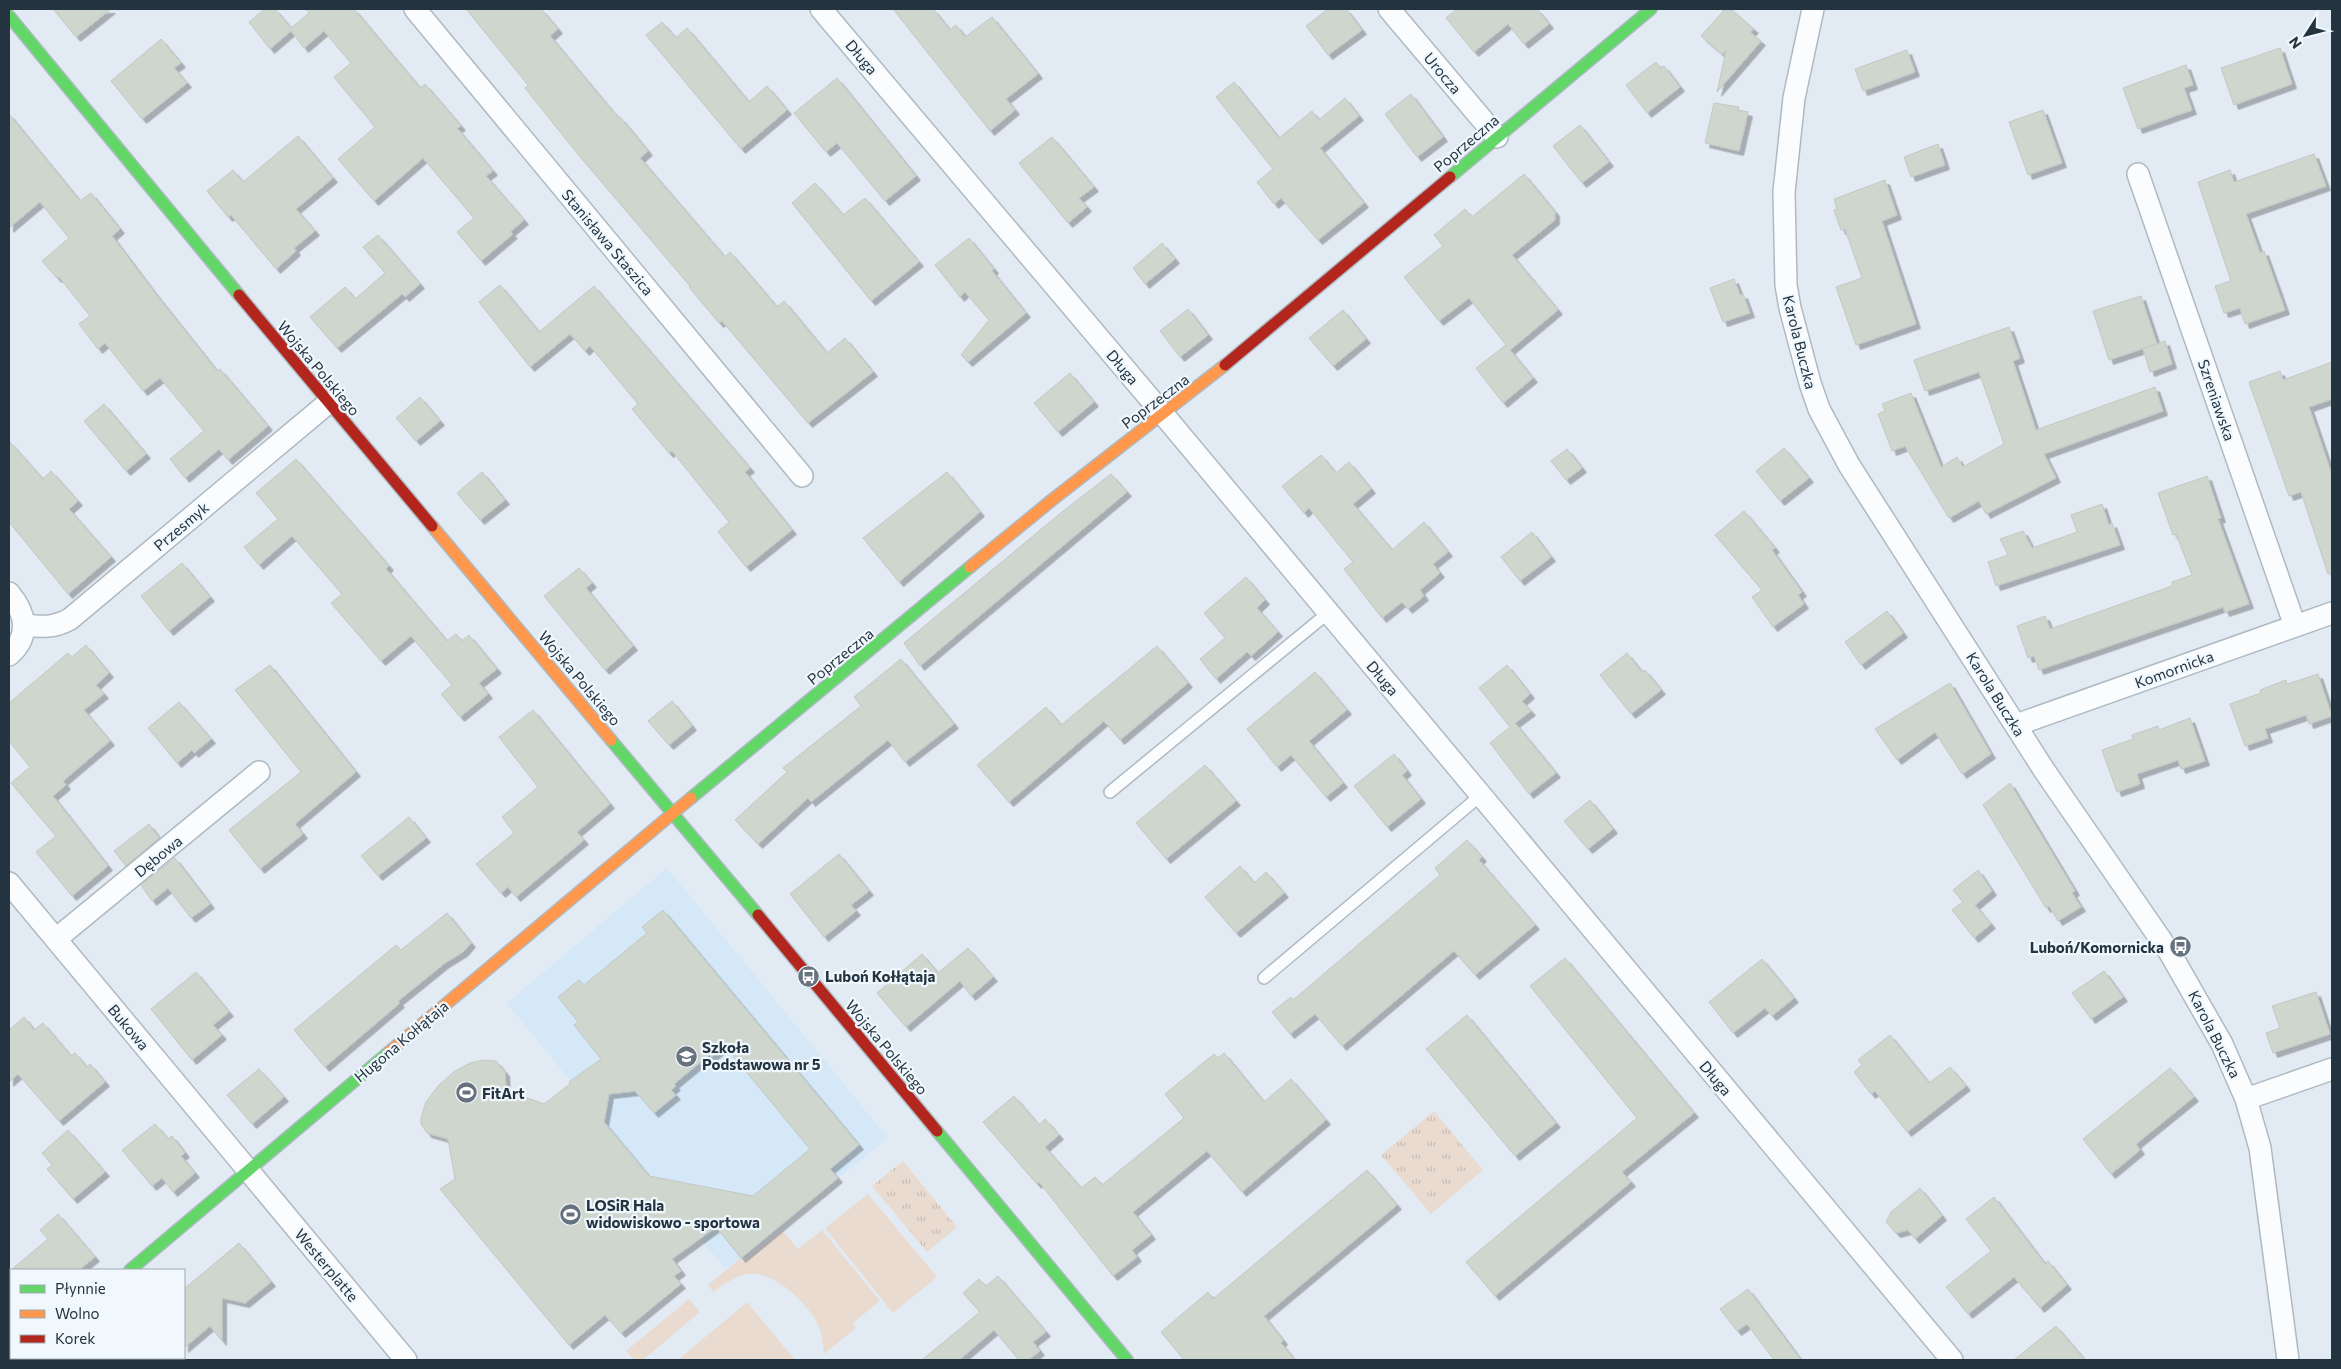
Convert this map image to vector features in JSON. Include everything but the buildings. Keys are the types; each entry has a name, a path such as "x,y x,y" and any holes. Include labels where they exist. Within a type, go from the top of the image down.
{"street":[{"name":"Stanisława Staszica","path":"415,9 802,476"},
{"name":"Długa","path":"821,9 1163,414 1952,1360"},
{"name":"Urocza","path":"1389,9 1496,137"},
{"name":"Poprzeczna","path":"673,813 1052,500 1204,383 1651,9"},
{"name":"Karola Buczka","path":"1813,9 1794,98 1784,192 1786,285 1801,354 1819,409 1832,437 2016,725 2183,974 2222,1044 2254,1122 2265,1178 2288,1360"},
{"name":"Wojska Polskiego","path":"9,16 328,403 673,813 1127,1360"},
{"name":"Szreniawska","path":"2138,174 2295,626"},
{"name":"Przesmyk","path":"25,625 46,627 59,625 70,619 328,403"},
{"path":"9,593 17,602 25,625 21,640 9,655"},
{"name":"Komornicka","path":"2016,725 2332,613"},
{"name":"Dębowa","path":"56,939 259,772"},
{"name":"Hugona Kołłątaja","path":"131,1269 673,813"},
{"name":"Bukowa","path":"9,883 248,1171"},
{"path":"2246,1099 2332,1069"},
{"name":"Westerplatte","path":"248,1171 406,1360"}],"lane":[{"path":"1110,792 1328,612"},
{"path":"1264,978 1481,795"}],"shaded area":[{"name":"Szkoła Podstawowa nr 5","path":"667,868 888,1138 726,1269 603,1121 606,1110 605,1106 575,1086 507,1003"}],"green space":[{"path":"1434,1111 1483,1170 1431,1214 1381,1155"},
{"path":"903,1161 957,1227 927,1252 872,1186"},
{"path":"868,1194 937,1277 893,1313 825,1228"},
{"path":"822,1230 880,1301 853,1323 856,1328 824,1354 821,1333 814,1318 799,1299 779,1283 768,1277 747,1274 733,1279 713,1292 708,1285 741,1258 743,1263 783,1231 798,1249"},
{"path":"689,1299 700,1312 643,1360 634,1360 626,1351"},
{"path":"747,1302 795,1360 678,1360"}],"traffic: fast":[{"path":"1450,177 1651,9"},
{"path":"9,16 239,295"},
{"path":"691,798 970,567"},
{"path":"611,740 758,915"},
{"path":"131,1269 389,1052"},
{"path":"937,1131 1127,1360"}],"traffic: slow":[{"path":"970,567 1052,500 1225,365"},
{"path":"432,526 611,740"},
{"path":"389,1052 691,798"}],"traffic: jam":[{"path":"1225,365 1450,177"},
{"path":"239,295 432,526"},
{"path":"758,915 937,1131"}],"place":[{"name":"Luboń/Komornicka","path":"2180,947"},
{"name":"Luboń Kołłątaja","path":"809,976"},
{"name":"Szkoła Podstawowa nr 5","path":"686,1056"},
{"name":"FitArt","path":"466,1093"},
{"name":"LOSiR Hala widowiskowo - sportowa","path":"570,1214"}]}
